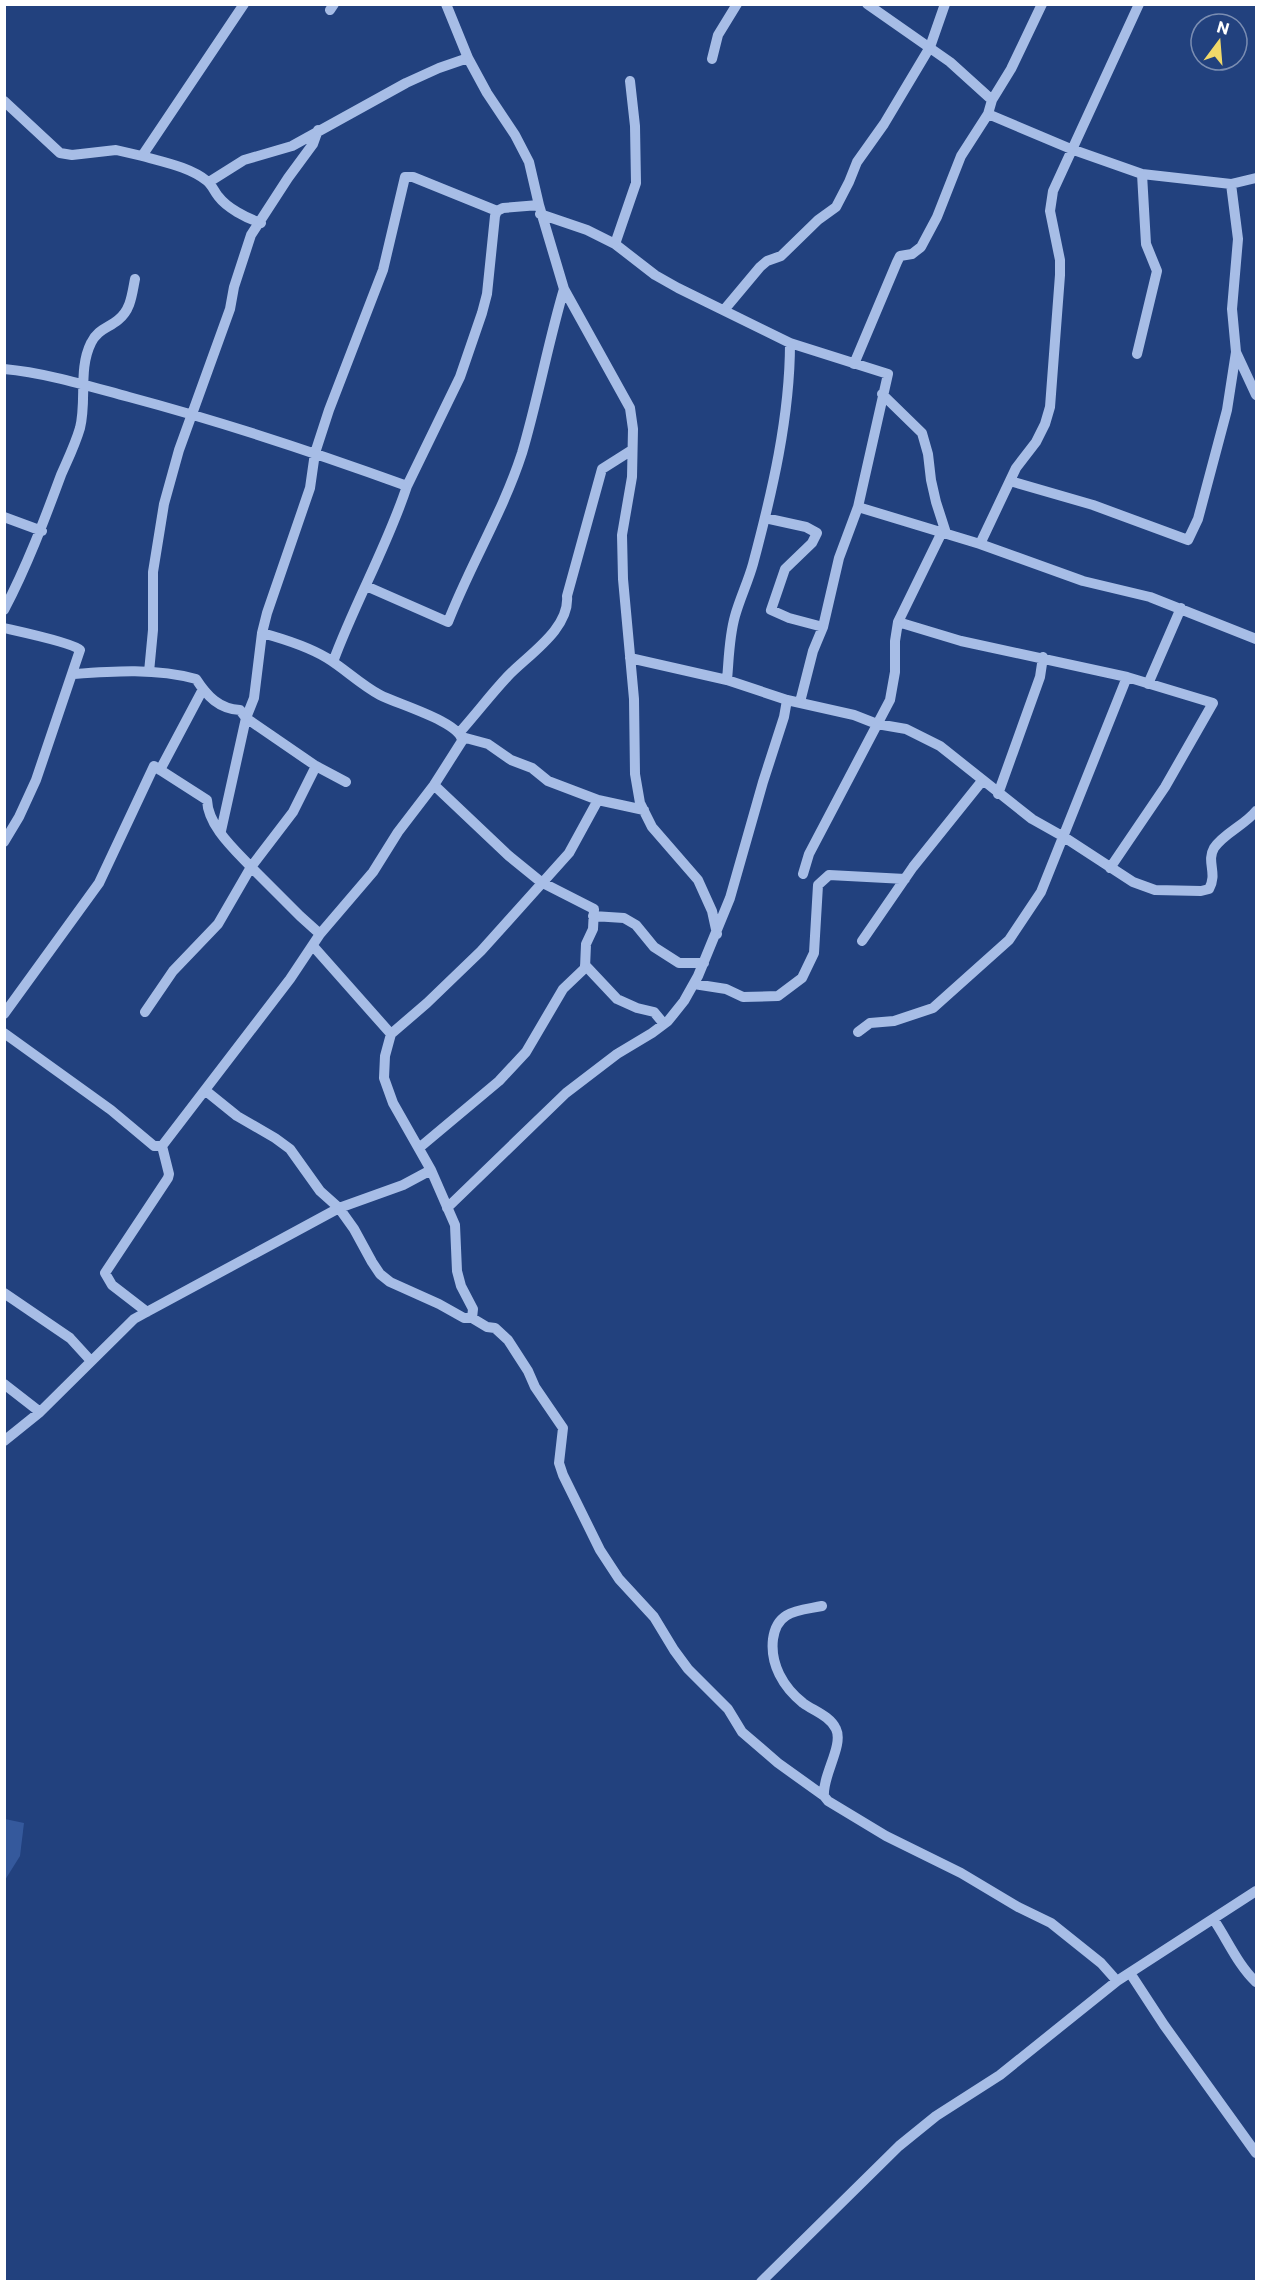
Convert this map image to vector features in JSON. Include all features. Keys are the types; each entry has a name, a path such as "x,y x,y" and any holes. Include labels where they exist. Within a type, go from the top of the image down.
{"street":[{"path":"142,156 244,4"},
{"path":"446,4 468,58 529,162 539,209 564,289 630,408 632,477 622,535 623,579 634,699 635,774 644,810 652,827 698,880 712,911 717,934"},
{"path":"712,59 718,35 737,4"},
{"path":"867,4 950,62 992,100"},
{"path":"724,310 760,267 767,261 781,256 836,207 857,162 884,124 930,47 945,4"},
{"path":"854,364 900,256 912,254 921,247 937,217 961,156 988,114 992,100 1011,69 1042,4"},
{"path":"980,544 1016,468 1036,442 1050,407 1060,275 1060,260 1050,211 1053,191 1139,4"},
{"path":"209,182 244,160 292,146 406,83 468,58"},
{"path":"615,244 636,183 635,126 630,81"},
{"path":"4,101 60,153 72,155 116,150 194,172 209,182 225,203 250,219 261,223"},
{"path":"988,114 1071,149 1142,174 1231,184 1257,178"},
{"path":"149,672 153,630 153,572 164,504 179,450 230,309 234,287 251,235 261,223 288,178 314,144 318,130"},
{"path":"1137,354 1156,271 1146,244 1142,174"},
{"path":"221,831 246,718 258,681 262,633 267,613 310,488 315,453 329,410 383,270 405,177 413,177 497,211"},
{"path":"1010,481 1093,505 1188,540 1198,519 1227,410 1236,352 1232,309 1238,239 1231,184"},
{"path":"333,662 348,622 395,522 407,486 460,377 487,294 497,211 503,208 539,209 615,244 654,274 790,343 888,374 858,507 839,558 823,627 813,651 800,702"},
{"path":"4,610 42,531 62,473 75,444 82,419 85,359 91,342 98,332 120,318 130,304 135,279"},
{"path":"366,586 448,622 508,490 521,454 564,289"},
{"path":"727,680 735,616 752,567 765,518 786,403 790,371 790,343"},
{"path":"1236,352 1257,395"},
{"path":"4,369 24,371 84,385 193,416 315,453 407,486"},
{"path":"803,874 809,854 890,700 895,672 895,641 898,622 944,533 922,433 882,393"},
{"path":"147,1312 112,1285 105,1273 168,1178 162,1146 291,979 320,934 373,872 398,832 434,785 462,741 461,735 512,672 537,650 559,621 568,606 567,596 602,469 633,450"},
{"path":"858,507 980,544 1083,581 1150,597 1257,639"},
{"path":"4,517 42,531"},
{"path":"765,518 806,527 816,533 812,543 785,569 771,610 789,618 823,627"},
{"path":"1148,684 1181,608"},
{"path":"898,622 961,641 1127,677 1213,703 1165,787 1110,868"},
{"path":"4,628 32,633 77,647 80,651 36,780 19,817 4,842"},
{"path":"262,633 294,642 333,662 378,694 439,720 461,735 488,744 511,760 532,768 548,781 598,800 644,810"},
{"path":"998,794 1040,678 1043,657"},
{"path":"630,658 727,680 788,700 854,715 877,724 906,729 923,736 940,746 1032,819 1133,882 1155,890 1209,889 1214,881 1210,859 1214,849 1223,839 1250,820 1257,811"},
{"path":"74,674 126,671 181,674 196,679 218,705 229,710 240,710 246,718 316,766 346,782"},
{"path":"858,1032 870,1023 894,1021 933,1008 1009,940 1041,892 1127,677"},
{"path":"160,770 203,689"},
{"path":"447,1208 566,1093 617,1054 664,1024 684,1001 717,934 736,881 788,700"},
{"path":"4,1014 99,883 154,766 207,800 212,819 221,831 225,842 320,934"},
{"path":"145,1012 173,971 218,924 251,867 293,812 316,766"},
{"path":"862,941 905,879 982,781"},
{"path":"434,785 508,856 541,882 594,909 593,929 586,944 585,968"},
{"path":"472,1318 473,1309 461,1286 457,1271 455,1225 431,1170 393,1103 384,1078 385,1056 391,1034 427,1004 481,951 541,882 570,853 598,800"},
{"path":"694,984 726,989 743,997 778,996 802,978 814,953 818,885 829,875 905,879"},
{"path":"593,916 624,918 636,925 654,947 679,963 704,963"},
{"path":"313,946 391,1034"},
{"path":"419,1148 500,1081 526,1052 563,989 585,968 585,965 617,999 637,1008 654,1012 664,1024"},
{"path":"4,1033 111,1110 154,1146 162,1146"},
{"path":"206,1091 237,1116 290,1149 320,1191 339,1208 354,1229 372,1262 385,1278 464,1318 472,1318 487,1327 495,1328 508,1340 528,1371 538,1393 562,1426 559,1463 600,1550 619,1579 654,1617 674,1650 701,1683 728,1709 742,1731 778,1763 828,1801 886,1836 961,1873 1018,1907 1051,1923 1101,1963 1117,1981"},
{"path":"4,1441 40,1412 134,1319 339,1208 403,1185 431,1170"},
{"path":"4,1293 69,1338 91,1361"},
{"path":"4,1384 40,1412"},
{"path":"822,1606 794,1612 781,1618 775,1628 773,1657 774,1665 792,1693 831,1722 837,1730 837,1744 825,1782 824,1796"},
{"path":"761,2282 899,2146 936,2116 1000,2074 1117,1981 1257,1891"},
{"path":"1214,1920 1240,1964 1257,1983"},
{"path":"1130,1973 1164,2025 1257,2153"}],"shaded area":[{"path":"5,1819 24,1823 20,1856 5,1880"}]}
